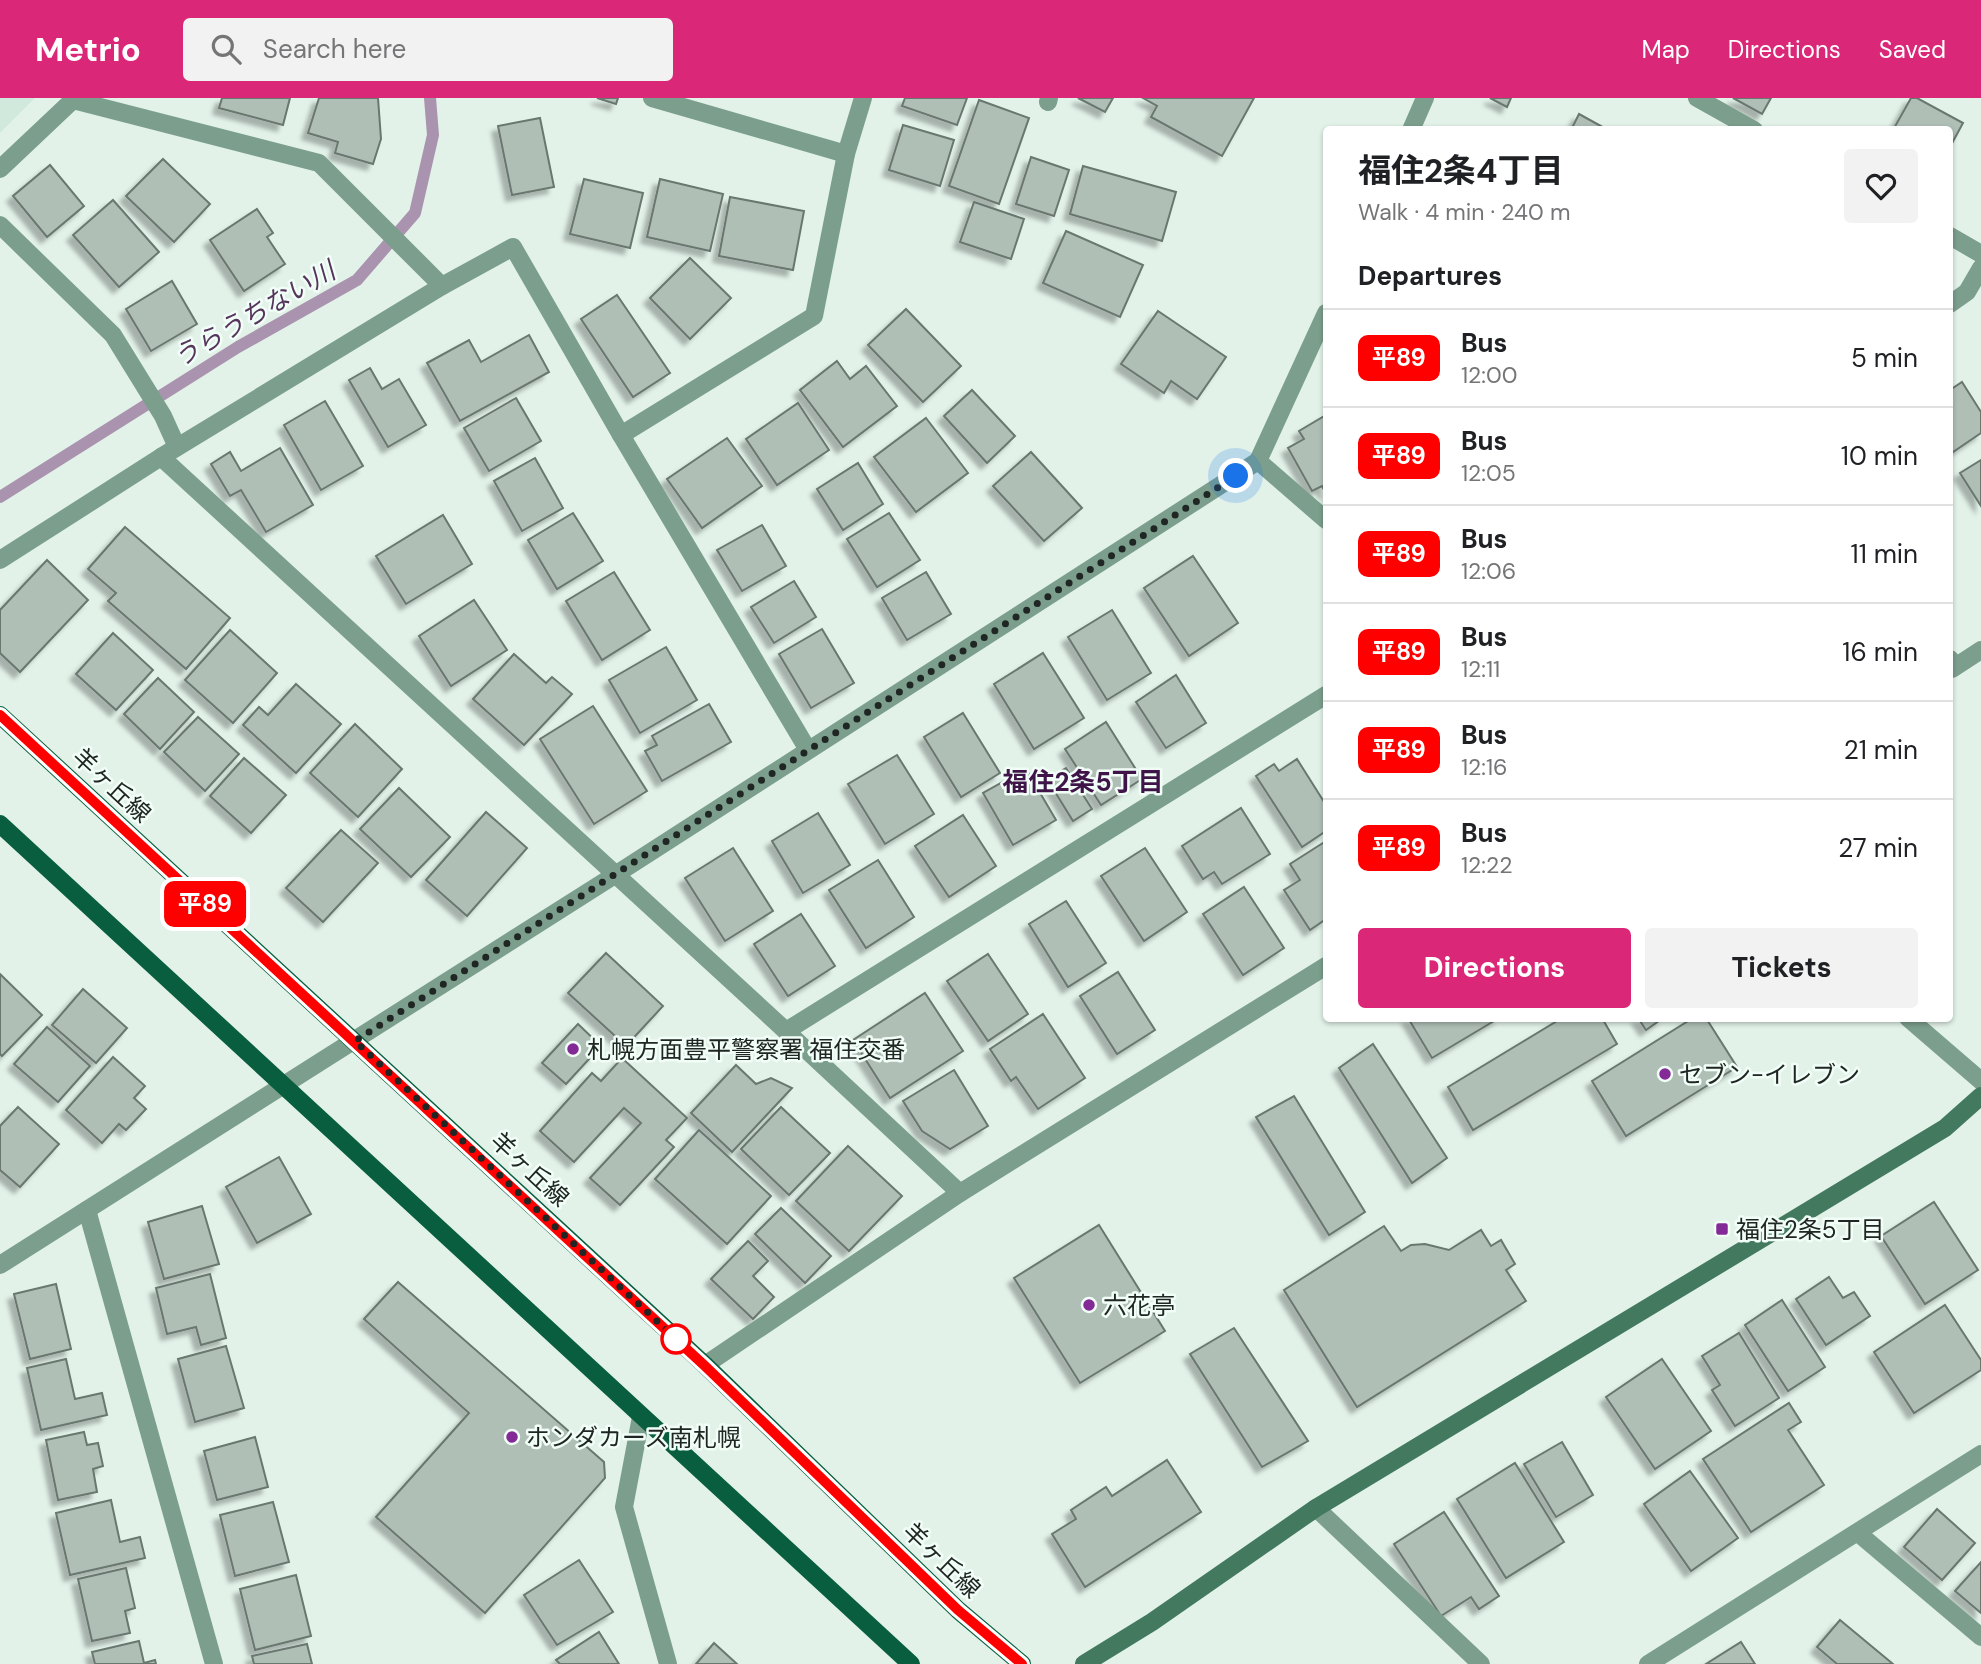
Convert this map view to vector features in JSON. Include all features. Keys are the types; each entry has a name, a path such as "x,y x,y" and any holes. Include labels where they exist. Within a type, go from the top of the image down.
{"main road":[{"name":"羊ヶ丘線","path":"0,715 705,1366 958,1610 1022,1664"},
{"path":"0,824 641,1418 911,1664"}],"street":[{"path":"652,98 846,154"},
{"path":"621,435 814,316 846,154 863,98"},
{"path":"1413,126 1425,98"},
{"path":"1697,98 1748,126"},
{"path":"0,169 73,100 319,163 368,215 442,286"},
{"path":"0,225 113,335 163,416 169,452 960,1193"},
{"path":"1953,238 1981,254"},
{"path":"0,560 169,452 442,286 513,247 808,750"},
{"path":"1953,302 1967,292 1981,268"},
{"path":"4,1256 87,1210 355,1041 1258,461 1323,320"},
{"path":"1258,461 1323,517"},
{"path":"1953,667 1981,650"},
{"path":"786,1031 1323,697"},
{"path":"705,1366 960,1193 1323,968"},
{"path":"1913,1022 1981,1081"},
{"path":"1084,1664 1153,1622 1315,1508 1945,1128 1981,1096"},
{"path":"87,1210 214,1664"},
{"path":"641,1418 624,1507 668,1664"},
{"path":"1648,1664 1981,1454"},
{"path":"1315,1508 1480,1664"},
{"path":"1858,1533 1981,1637"}],"shaded area":[{"path":"0,98 35,98 0,133"}],"building":[{"path":"222,98 290,98 283,125 219,108"},
{"path":"319,98 378,98 381,139 373,164 335,153 338,142 308,133"},
{"path":"597,98 618,98 616,104"},
{"path":"905,98 967,98 957,125 902,106"},
{"path":"1078,98 1113,98 1105,112"},
{"path":"1143,98 1254,98 1222,156 1151,117 1157,106"},
{"path":"1490,98 1511,98 1507,107"},
{"path":"1733,98 1771,98 1762,114"},
{"path":"1911,98 1917,98 1963,123 1953,141 1953,126 1895,126"},
{"path":"979,100 1029,118 999,204 949,186"},
{"path":"1579,114 1601,126 1573,126"},
{"path":"540,118 554,187 512,195 498,126"},
{"path":"903,125 954,140 940,186 889,170"},
{"path":"1031,157 1069,170 1054,216 1016,204"},
{"path":"163,159 210,204 174,242 126,196"},
{"path":"50,165 84,206 47,237 13,196"},
{"path":"1083,166 1176,192 1162,241 1070,214"},
{"path":"584,179 643,193 630,248 570,234"},
{"path":"660,179 723,194 710,251 647,237"},
{"path":"730,197 804,211 793,270 719,256"},
{"path":"113,200 159,252 119,287 73,235"},
{"path":"974,202 1024,219 1011,259 960,242"},
{"path":"257,209 273,233 267,237 285,264 244,291 210,240"},
{"path":"1066,231 1143,265 1120,317 1043,283"},
{"path":"690,258 731,298 690,339 650,298"},
{"path":"172,281 197,324 151,351 126,309"},
{"path":"617,295 670,373 633,397 581,319"},
{"path":"906,309 961,366 923,402 868,345"},
{"path":"1158,311 1226,357 1197,399 1171,381 1164,393 1121,364"},
{"path":"529,335 549,372 460,421 427,363 469,340 481,362"},
{"path":"837,361 850,379 866,366 897,406 843,447 800,390"},
{"path":"370,368 382,389 399,379 426,425 388,447 349,380"},
{"path":"1962,382 1981,412 1981,433 1953,452 1953,388"},
{"path":"972,390 1015,436 987,463 944,416"},
{"path":"516,398 541,441 489,471 464,428"},
{"path":"325,401 363,466 321,490 284,425"},
{"path":"798,403 829,450 777,485 746,439"},
{"path":"1323,417 1323,488 1322,486 1312,491 1288,448 1304,439 1299,431"},
{"path":"926,418 968,473 916,512 874,457"},
{"path":"727,438 762,486 702,528 667,479"},
{"path":"280,448 313,505 266,532 241,490 230,496 211,464 230,452 241,471"},
{"path":"1031,452 1082,508 1044,541 993,486"},
{"path":"535,458 563,508 522,531 494,481"},
{"path":"1981,460 1981,506 1960,473"},
{"path":"858,463 883,504 843,530 817,489"},
{"path":"573,513 603,561 557,589 528,540"},
{"path":"889,513 920,560 877,587 847,539"},
{"path":"443,515 472,564 406,604 376,556"},
{"path":"762,525 786,566 742,591 717,550"},
{"path":"125,527 230,618 186,669 108,601 116,593 88,569"},
{"path":"1193,556 1238,623 1189,656 1144,588"},
{"path":"47,560 88,600 20,672 0,653 0,610"},
{"path":"614,572 650,630 602,660 566,601"},
{"path":"926,572 951,614 907,640 882,598"},
{"path":"794,581 816,617 774,643 751,607"},
{"path":"474,600 507,650 451,686 419,636"},
{"path":"1112,610 1151,673 1107,700 1068,637"},
{"path":"822,629 854,683 811,708 779,654"},
{"path":"230,630 277,673 233,723 185,680"},
{"path":"113,633 153,670 116,710 76,674"},
{"path":"666,647 697,700 640,733 609,680"},
{"path":"1043,653 1084,718 1034,749 994,684"},
{"path":"514,654 546,683 552,677 572,694 524,745 473,699"},
{"path":"1176,675 1206,723 1166,748 1136,702"},
{"path":"158,678 194,712 160,749 124,714"},
{"path":"296,684 341,724 296,773 243,725 259,707 268,715"},
{"path":"709,704 731,742 662,781 645,751 657,745 652,736"},
{"path":"593,706 647,791 594,824 540,739"},
{"path":"963,713 1000,773 961,797 924,737"},
{"path":"198,717 239,754 205,791 164,752"},
{"path":"1106,722 1142,779 1101,805 1065,749"},
{"path":"355,724 402,769 358,817 310,773"},
{"path":"897,755 934,814 885,844 848,784"},
{"path":"244,758 286,795 251,833 210,796"},
{"path":"1297,759 1323,800 1323,833 1302,847 1256,776 1274,764 1279,771"},
{"path":"1066,768 1092,809 1073,821 1047,779"},
{"path":"1026,769 1056,820 1013,845 983,793"},
{"path":"399,788 450,837 411,877 360,829"},
{"path":"1241,808 1270,854 1222,884 1214,872 1203,879 1182,846"},
{"path":"486,812 527,848 467,916 426,880"},
{"path":"818,813 850,865 803,893 772,841"},
{"path":"963,815 996,866 949,897 915,846"},
{"path":"341,830 378,863 323,922 286,888"},
{"path":"1323,843 1323,921 1310,930 1284,890 1300,880 1290,864"},
{"path":"733,848 773,911 725,941 685,878"},
{"path":"1145,848 1187,912 1144,941 1101,876"},
{"path":"878,860 914,917 866,948 829,890"},
{"path":"1244,887 1284,948 1243,975 1203,914"},
{"path":"1066,901 1106,963 1068,987 1029,924"},
{"path":"801,914 835,966 788,996 754,944"},
{"path":"606,953 663,1006 626,1046 568,993"},
{"path":"988,954 1028,1014 988,1041 947,981"},
{"path":"1118,972 1155,1030 1117,1054 1080,996"},
{"path":"0,974 42,1015 2,1056 0,1054"},
{"path":"83,989 127,1028 96,1063 52,1025"},
{"path":"925,993 963,1051 890,1098 853,1040"},
{"path":"1043,1014 1085,1078 1038,1109 1016,1077 1011,1081 990,1049"},
{"path":"1410,1022 1492,1022 1432,1058"},
{"path":"1555,1022 1604,1022 1617,1044 1473,1130 1448,1087"},
{"path":"1641,1022 1657,1022 1646,1030"},
{"name":"セブン-イレブン","path":"1687,1022 1709,1022 1737,1067 1626,1136 1592,1081"},
{"path":"578,1024 601,1046 566,1084 542,1063"},
{"path":"47,1027 90,1066 58,1102 14,1064"},
{"path":"1373,1044 1447,1158 1412,1183 1339,1068"},
{"path":"113,1057 145,1086 134,1098 146,1109 126,1130 119,1124 102,1143 66,1110"},
{"path":"622,1058 687,1118 666,1140 674,1147 620,1205 590,1178 641,1123 624,1108 574,1162 540,1131 592,1073 601,1081"},
{"path":"736,1065 756,1084 771,1078 792,1088 732,1152 691,1113"},
{"path":"954,1070 988,1126 950,1149 922,1131 903,1101"},
{"path":"1294,1096 1365,1212 1329,1235 1256,1117"},
{"path":"18,1107 59,1144 20,1187 0,1170 0,1126"},
{"path":"781,1107 830,1153 789,1195 741,1149"},
{"path":"699,1130 771,1196 727,1244 655,1179"},
{"path":"848,1146 902,1196 849,1251 796,1201"},
{"path":"279,1157 311,1214 257,1243 226,1187"},
{"path":"1934,1202 1978,1270 1925,1304 1881,1236"},
{"path":"202,1206 219,1264 164,1279 148,1222"},
{"path":"781,1208 831,1256 805,1283 755,1234"},
{"name":"六花亭","path":"1099,1225 1165,1331 1080,1383 1014,1278"},
{"path":"1384,1226 1401,1251 1411,1245 1425,1244 1449,1250 1481,1230 1491,1246 1501,1240 1515,1264 1506,1270 1526,1301 1357,1407 1284,1290"},
{"path":"748,1241 768,1261 753,1276 774,1297 753,1319 711,1279"},
{"path":"210,1274 226,1338 201,1345 196,1327 167,1334 156,1288"},
{"path":"1829,1277 1843,1298 1854,1292 1870,1316 1826,1345 1796,1299"},
{"name":"ホンダカーズ南札幌","path":"398,1282 604,1462 605,1478 485,1613 376,1517 469,1413 364,1319"},
{"path":"56,1284 71,1349 30,1359 14,1294"},
{"path":"1782,1300 1825,1367 1788,1391 1745,1325"},
{"path":"1945,1305 1981,1360 1981,1370 1914,1413 1874,1352"},
{"path":"1234,1328 1308,1441 1262,1467 1190,1354"},
{"path":"1739,1333 1779,1398 1735,1426 1712,1390 1720,1385 1702,1356"},
{"path":"226,1346 244,1408 195,1422 178,1359"},
{"path":"66,1359 75,1399 102,1393 107,1415 41,1430 27,1368"},
{"path":"1662,1359 1711,1431 1655,1469 1606,1397"},
{"path":"1789,1403 1801,1422 1788,1430 1824,1485 1751,1532 1703,1459"},
{"path":"84,1432 87,1445 98,1443 103,1466 93,1469 97,1492 58,1500 46,1440"},
{"path":"255,1437 268,1487 217,1500 204,1451"},
{"path":"1562,1442 1593,1495 1556,1517 1524,1464"},
{"path":"1167,1460 1201,1512 1085,1587 1052,1534 1076,1519 1071,1510 1106,1487 1112,1496"},
{"path":"1515,1463 1564,1542 1506,1578 1457,1499"},
{"path":"1690,1471 1738,1538 1691,1571 1644,1504"},
{"path":"111,1500 120,1542 140,1537 145,1558 70,1575 56,1513"},
{"path":"273,1502 289,1562 235,1576 220,1515"},
{"path":"1937,1509 1975,1543 1942,1580 1904,1547"},
{"path":"1444,1512 1499,1596 1479,1609 1471,1597 1441,1616 1394,1544"},
{"path":"579,1560 613,1612 557,1645 524,1595"},
{"path":"1981,1562 1981,1613 1955,1591"},
{"path":"126,1568 135,1608 125,1611 130,1633 92,1641 78,1579"},
{"path":"296,1575 311,1636 255,1650 240,1589"},
{"path":"1840,1620 1893,1664 1837,1664 1817,1647"},
{"path":"599,1632 619,1664 560,1664 556,1660"},
{"path":"139,1641 144,1663 155,1660 156,1664 95,1664 92,1652"},
{"path":"1741,1642 1755,1664 1706,1664"},
{"path":"714,1643 737,1664 696,1664"},
{"path":"307,1644 312,1664 254,1664 252,1656"}],"waterway":[{"name":"うらうちない川","path":"0,497 238,347 357,280 415,213 433,135 430,98"}],"bus line":[{"name":"平89","path":"0,715 705,1366 958,1610 1022,1664"}],"place":[{"name":"札幌方面豊平警察署 福住交番","path":"573,1049"},
{"name":"セブン-イレブン","path":"1665,1074"},
{"name":"福住2条5丁目","path":"1722,1229"},
{"name":"六花亭","path":"1089,1305"},
{"name":"ホンダカーズ南札幌","path":"512,1437"}],"district":[{"name":"福住2条5丁目","path":"1083,782"}],"route":[{"path":"676,1339 685,1347 355,1041 1236,476"}]}
